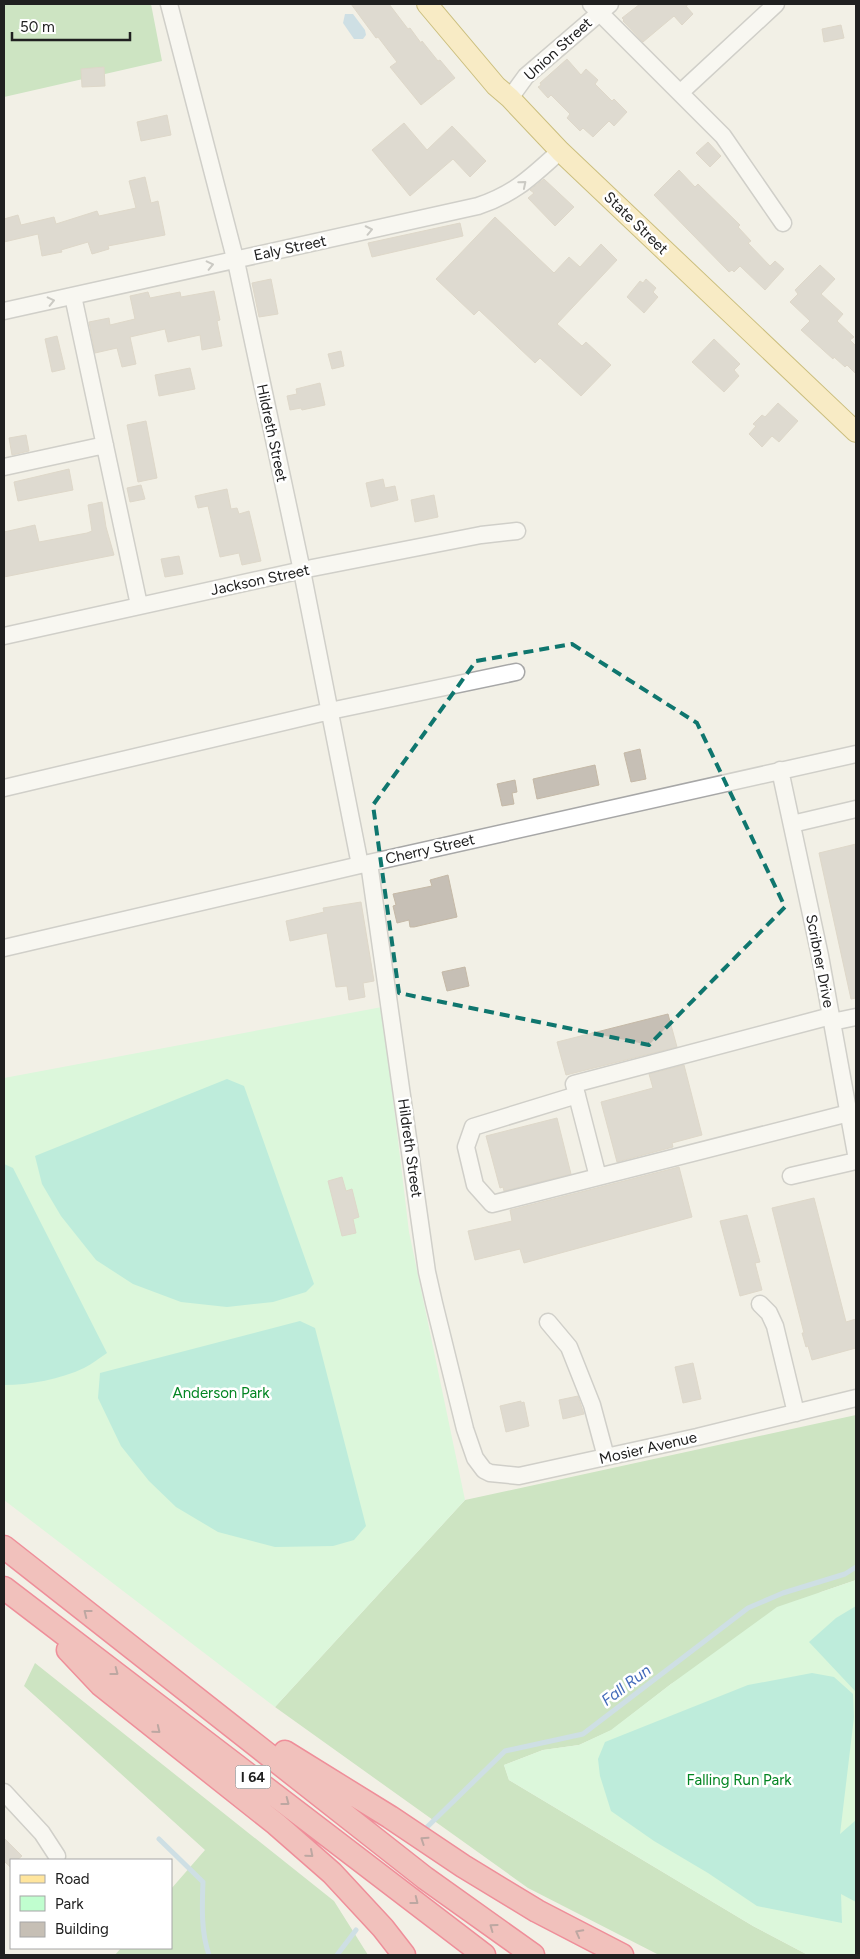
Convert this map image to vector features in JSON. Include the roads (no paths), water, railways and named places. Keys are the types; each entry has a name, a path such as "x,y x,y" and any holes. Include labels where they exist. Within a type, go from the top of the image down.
{"highway":[{"name":"I 64","path":"4,1547 425,1878 533,1955"},
{"name":"I 64","path":"12,1594 484,1955"},
{"path":"12,1594 101,1685 276,1824 332,1873 383,1928 404,1955"},
{"path":"180,1687 537,1911 622,1955"},
{"path":"351,1820 480,1939 500,1955"}],"main road":[{"name":"State Street","path":"427,4 496,86 560,150 856,432"}],"street":[{"name":"Hildreth Street","path":"169,4 236,260 330,711 365,864 427,1272 465,1429"},
{"path":"680,93 776,4"},
{"name":"Union Street","path":"510,98 526,76 600,7"},
{"path":"600,7 723,136 783,223"},
{"name":"Ealy Street","path":"4,311 478,206 494,201 519,188 560,150"},
{"path":"73,296 140,605"},
{"path":"4,467 105,445"},
{"name":"Jackson Street","path":"4,636 302,571 481,535 517,531"},
{"path":"4,788 330,711 516,672"},
{"name":"Cherry Street","path":"4,948 365,864 856,754"},
{"name":"Scribner Drive","path":"780,770 832,1019 856,1154"},
{"path":"792,824 856,809"},
{"path":"598,1177 574,1084 832,1019 856,1017"},
{"path":"576,1095 473,1127 466,1147 475,1185 492,1204 848,1113"},
{"path":"791,1176 856,1161"},
{"path":"760,1304 769,1313 776,1326 796,1413"},
{"path":"548,1322 569,1347 592,1405 606,1457"},
{"name":"Mosier Avenue","path":"465,1429 475,1458 484,1470 497,1475 519,1476 856,1398"},
{"path":"4,1792 42,1833 58,1856"}],"water":[{"path":"345,14 353,14 365,30 366,35 363,39 354,39 343,23"}],"waterway":[{"name":"Fall Run","path":"423,1831 505,1751 583,1734 748,1608 783,1593 845,1574 856,1567"},
{"path":"159,1839 203,1882 203,1928 209,1955"},
{"name":"Fall Run","path":"337,1955 356,1930"}],"park label":[{"name":"Anderson Park","path":"221,1393"},
{"name":"Falling Run Park","path":"739,1780"}]}
